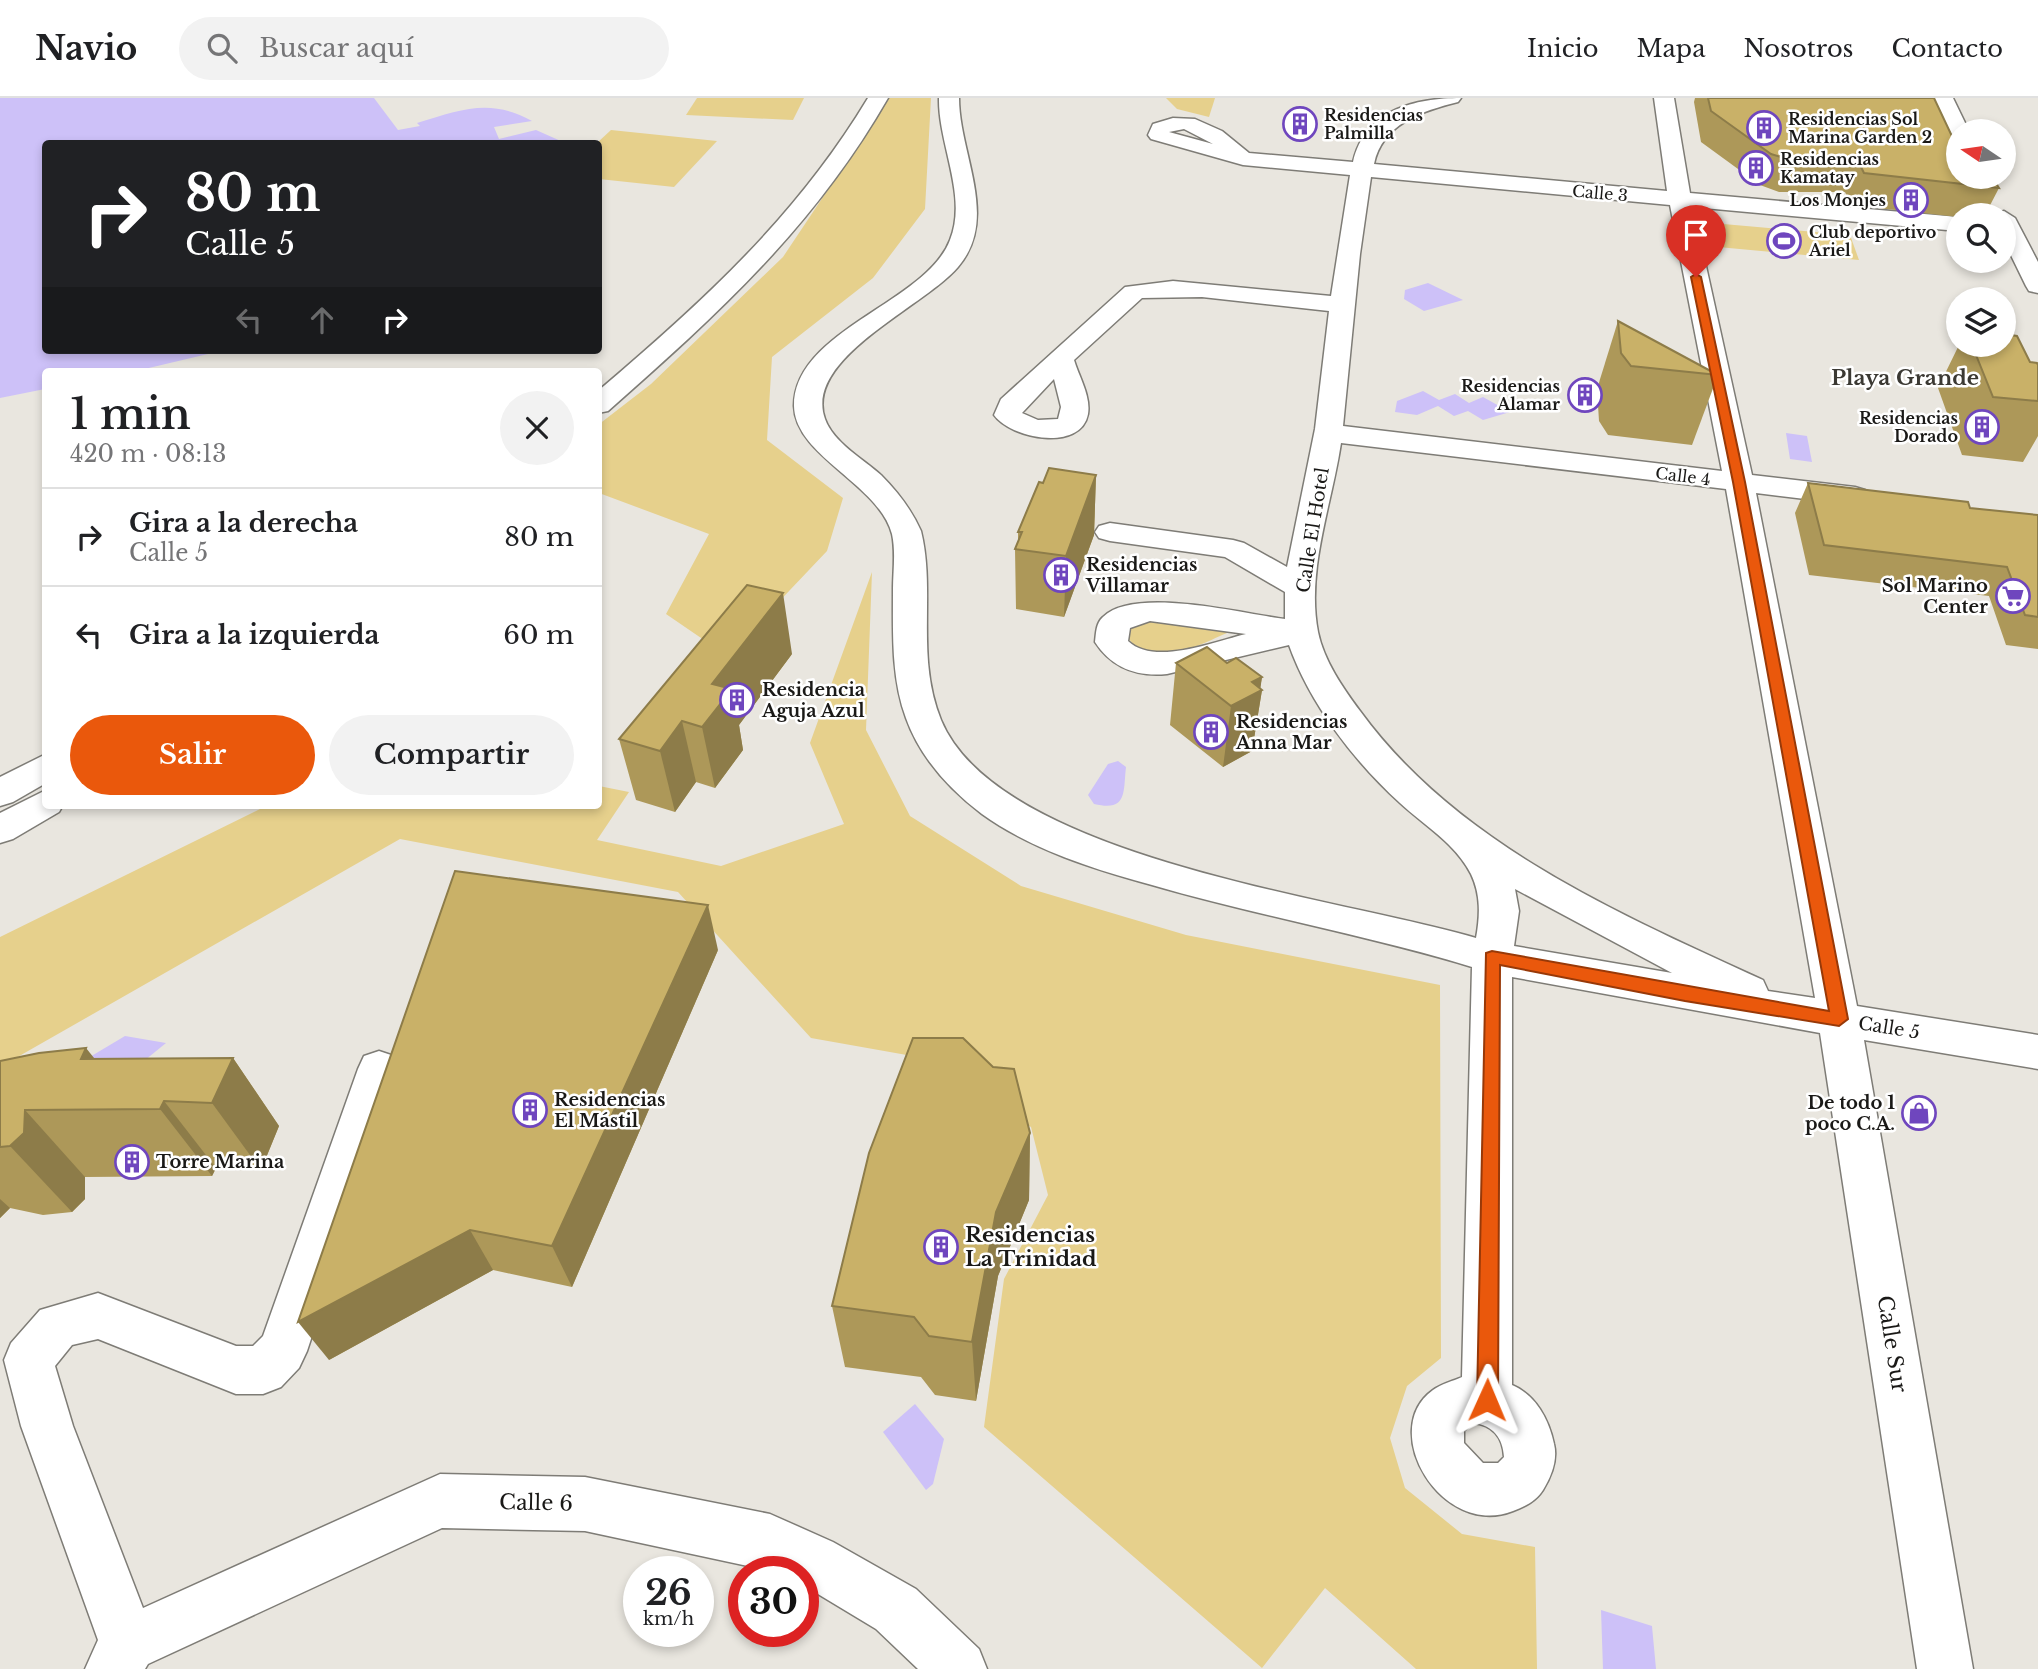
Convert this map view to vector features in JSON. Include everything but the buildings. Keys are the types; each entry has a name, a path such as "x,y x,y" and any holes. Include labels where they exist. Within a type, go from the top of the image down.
{"street":[{"path":"839,120 854,98"},
{"path":"602,402 705,311 768,247 817,192 878,98"},
{"name":"Calle 5","path":"949,98 949,121 965,192 962,244 926,284 836,352 811,386 808,405 811,423 879,486 895,507 906,531 913,679 925,726 940,752 957,773 1023,821 1108,859 1263,901 1459,945 1492,957 2038,1052"},
{"name":"Calle El Hotel","path":"1451,98 1406,112 1384,125 1366,151 1343,305 1329,433 1301,588 1302,632 1318,674 1342,715 1396,781 1462,834 1590,915 1791,1011"},
{"name":"Calle Sur","path":"1664,98 1680,200 1739,482 1839,1019 1945,1669"},
{"path":"1942,98 1953,119"},
{"path":"825,141 851,143"},
{"name":"Calle 3","path":"1243,159 1946,223"},
{"path":"786,188 817,192"},
{"path":"2016,222 2038,231"},
{"path":"736,243 768,247"},
{"path":"2016,244 2038,286"},
{"path":"1059,359 1126,297 1142,289 1171,288 1343,305"},
{"path":"673,304 705,311"},
{"path":"602,370 631,377"},
{"name":"Calle 4","path":"1329,433 1888,500"},
{"path":"1110,531 1233,549 1301,588"},
{"path":"1150,611 1302,632 1155,664 1125,658 1111,642 1114,624 1119,619 1137,612 1150,611"},
{"path":"0,793 42,768"},
{"path":"0,830 42,805"},
{"path":"1462,834 1488,867 1499,888 1498,930 1492,957 1487,1400"},
{"path":"121,1657 47,1426 29,1360 57,1326 98,1316 236,1370 263,1370 282,1351 379,1069"},
{"name":"Calle 6","path":"121,1657 440,1501 585,1504 770,1541 814,1561 896,1609 959,1669"}],"shaded area":[{"path":"0,98 374,98 398,130 420,126 417,123 463,110 489,108 517,114 532,121 494,127 499,139 536,130 558,140 42,140 42,354 208,354 149,368 42,368 42,390 0,398"},
{"path":"697,98 804,98 793,120 686,115"},
{"path":"889,98 931,98 925,209 873,278 772,357 767,440 843,498 827,551 752,630 704,640 666,614 709,534 602,494 602,422 651,384 783,257"},
{"path":"1166,98 1215,98 1209,117 1177,109"},
{"path":"611,130 717,141 674,187 602,179 600,140"},
{"name":"Club deportivo Ariel","path":"1712,223 1850,235 1859,260 1718,247"},
{"path":"1428,283 1463,300 1424,311 1404,299 1405,290"},
{"path":"1423,391 1439,400 1455,394 1469,403 1483,397 1510,412 1483,420 1468,411 1454,416 1438,406 1417,415 1395,412 1397,401"},
{"path":"1786,433 1807,436 1812,462 1790,459"},
{"path":"872,572 866,730 910,816 1021,886 1186,935 1440,985 1441,1358 1407,1386 1390,1438 1405,1488 1462,1534 1535,1547 1537,1669 1416,1669 1325,1588 1262,1668 984,1427 1004,1279 1048,1195 1031,1127 918,1057 811,1038 678,892 400,839 0,1067 0,937 260,809 602,809 602,787 629,792 597,840 721,866 844,824 810,743"},
{"path":"1139,620 1224,626 1227,633 1189,649 1162,655 1138,648 1128,638 1130,626"},
{"path":"1118,761 1126,767 1122,798 1113,805 1094,804 1088,795 1108,764"},
{"path":"125,1036 166,1043 139,1065 68,1070"},
{"path":"915,1404 944,1439 933,1484 926,1490 883,1432"},
{"path":"1601,1610 1652,1626 1656,1669 1603,1669"}],"place":[{"name":"Residencias Palmilla","path":"1300,124"},
{"name":"Residencias Sol Marina Garden 2","path":"1764,128"},
{"name":"Residencias Kamatay","path":"1756,168"},
{"name":"Los Monjes","path":"1911,200"},
{"name":"Club deportivo Ariel","path":"1784,241"},
{"name":"Residencias Alamar","path":"1585,395"},
{"name":"Residencias Dorado","path":"1982,427"},
{"name":"Residencias Villamar","path":"1061,575"},
{"name":"Sol Marino Center","path":"2013,596"},
{"name":"Residencia Aguja Azul","path":"737,700"},
{"name":"Residencias Anna Mar","path":"1211,732"},
{"name":"Residencias El Mástil","path":"530,1110"},
{"name":"De todo 1 poco C.A.","path":"1919,1113"},
{"name":"Torre Marina","path":"132,1162"},
{"name":"Residencias La Trinidad","path":"941,1247"}],"district":[{"name":"Playa Grande","path":"1905,378"}],"route":[{"path":"1487,1400 1492,957 1558,967 1685,994 1839,1019 1739,482 1696,277"}]}
